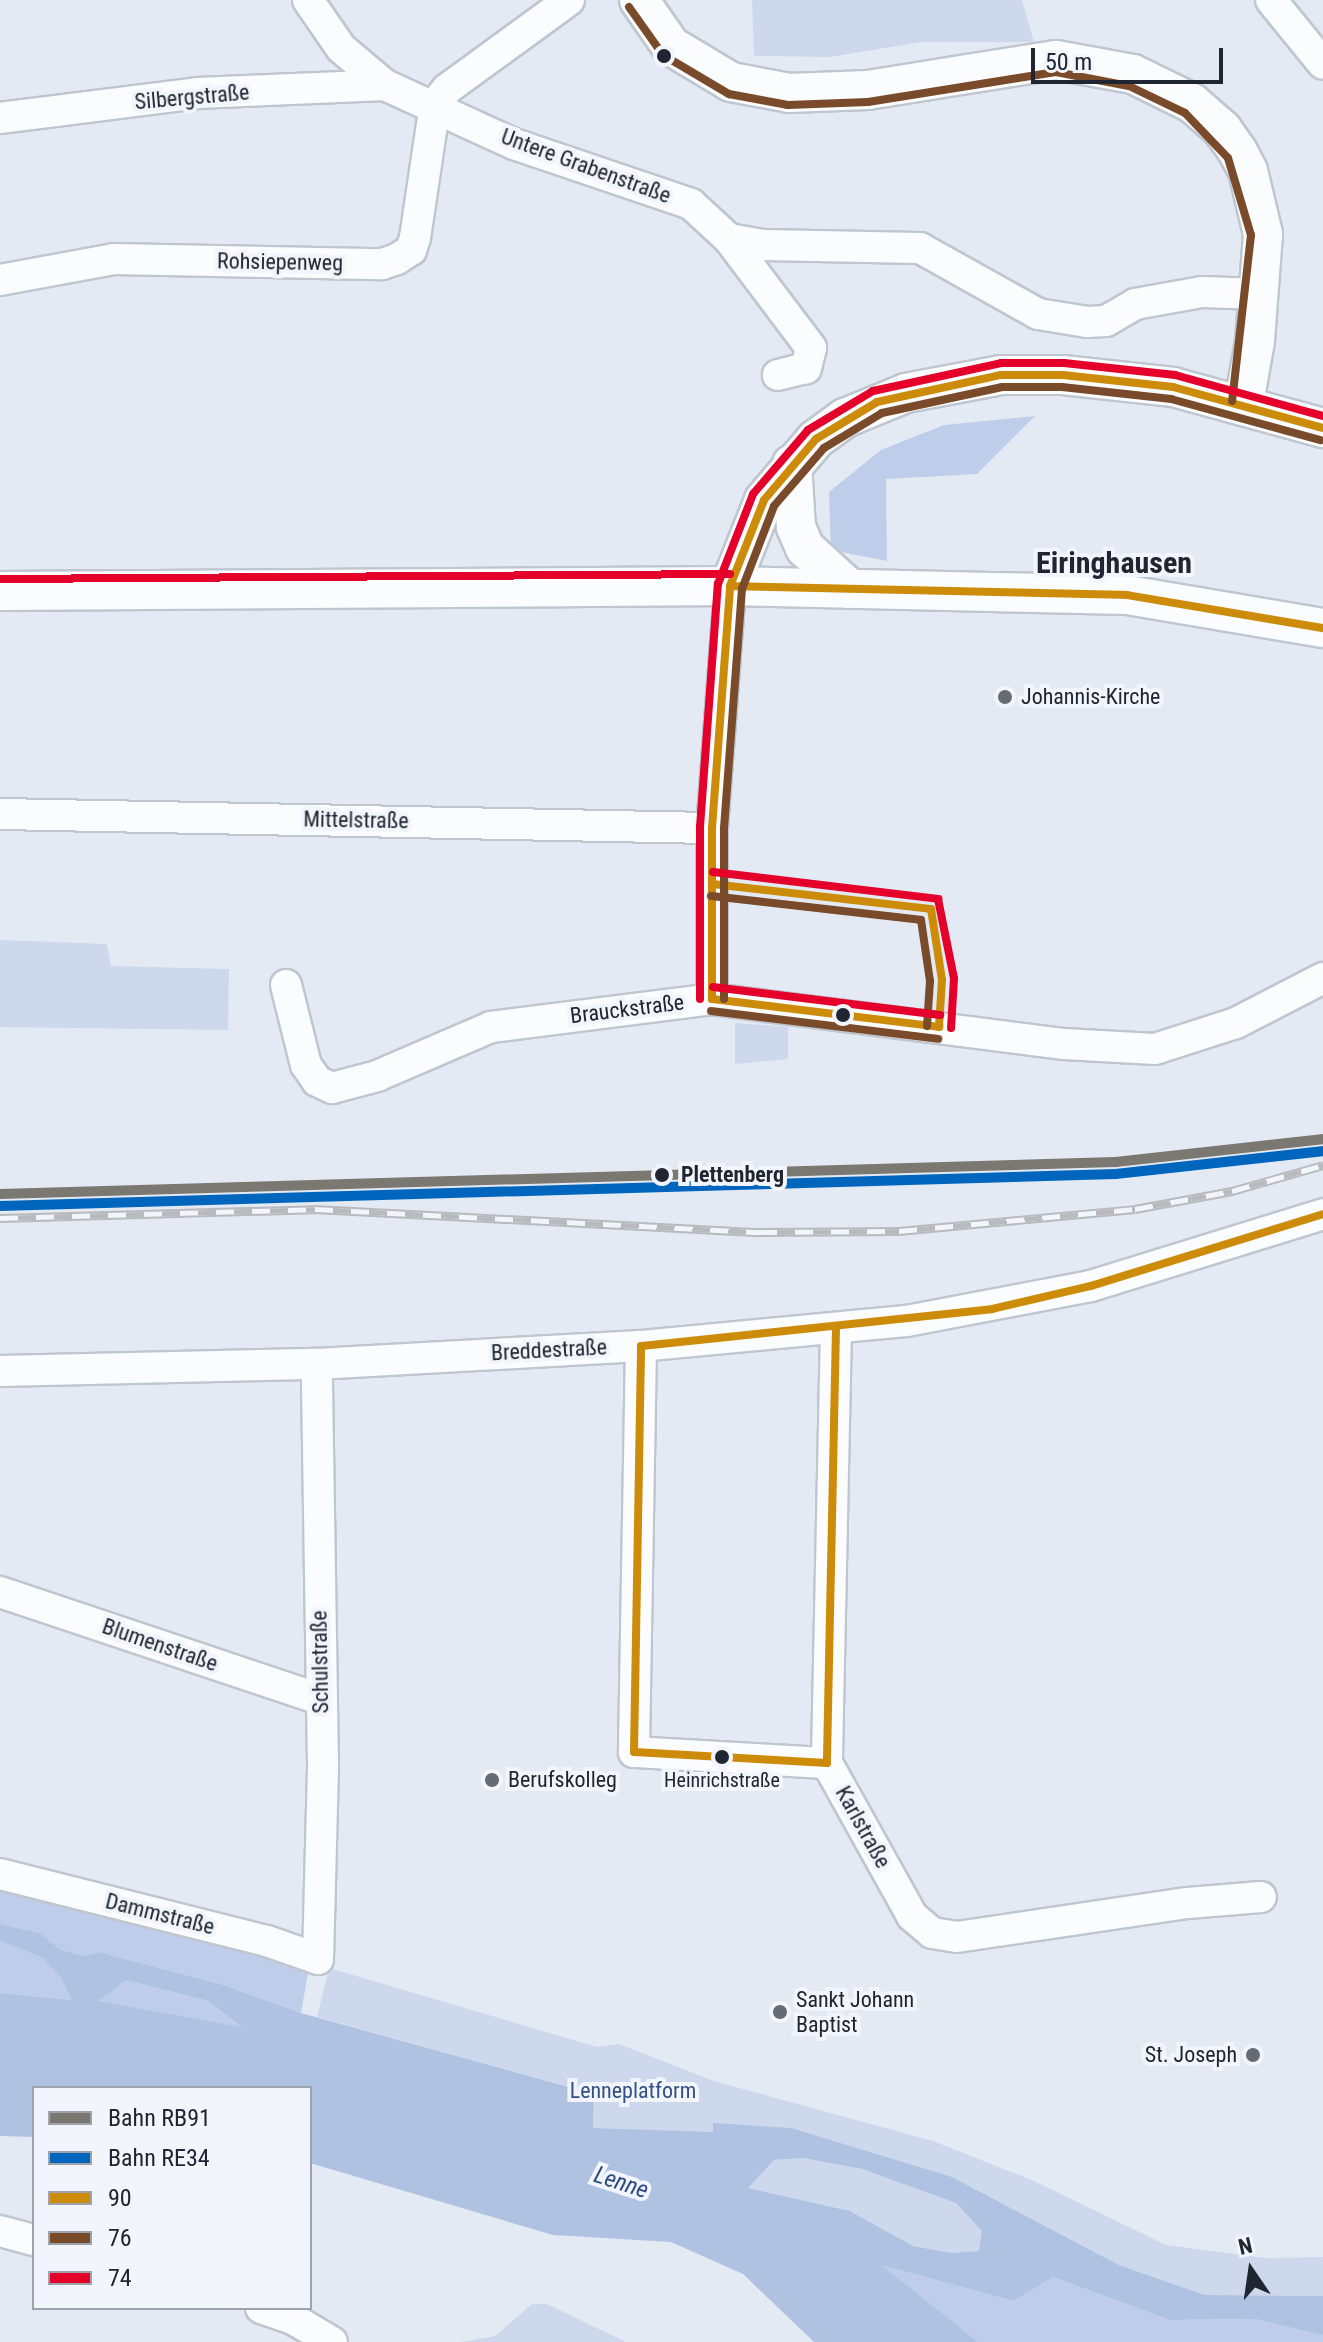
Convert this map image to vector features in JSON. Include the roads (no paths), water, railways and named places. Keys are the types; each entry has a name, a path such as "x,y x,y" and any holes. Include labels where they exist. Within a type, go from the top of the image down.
{"main road":[{"path":"639,0 671,46 702,69 731,82 789,93 868,90 1056,60 1162,84 1222,129 1248,171 1263,234 1244,403"},
{"path":"730,586 764,500 792,464 825,432 877,402 1001,375 1063,375 1158,385 1244,403 1323,428"},
{"path":"792,464 796,527 805,548 850,589"},
{"path":"0,591 730,586 1127,595 1323,628"}],"street":[{"path":"308,0 341,48 385,85"},
{"path":"435,104 447,89 569,0"},
{"path":"1271,0 1323,64"},
{"name":"Untere Grabenstraße","path":"385,85 435,104 514,144 691,204 729,239 811,348 806,368 778,375"},
{"name":"Silbergstraße","path":"0,118 197,93 385,85"},
{"name":"Rohsiepenweg","path":"0,280 114,259 382,264 397,259 411,250 415,238 435,104"},
{"path":"729,239 764,245 920,248 1038,314 1088,322 1106,321 1135,304 1202,292 1258,294"},
{"path":"712,999 712,828 730,586"},
{"name":"Mittelstraße","path":"0,814 712,828"},
{"name":"Brauckstraße","path":"286,985 306,1065 317,1081 332,1088 377,1076 491,1027 712,999 1064,1044 1155,1049 1236,1023 1323,978"},
{"name":"Breddestraße","path":"0,1371 317,1364 641,1346 836,1328 1019,1303 1323,1214"},
{"name":"Karlstraße","path":"836,1328 827,1763 912,1916 932,1933 957,1937 1261,1897"},
{"path":"641,1346 634,1752 827,1763"},
{"name":"Schulstraße","path":"317,1364 323,1765 318,1959"},
{"name":"Blumenstraße","path":"0,1592 320,1699"},
{"name":"Dammstraße","path":"0,1874 267,1941 318,1959"},
{"path":"267,2310 293,2319 332,2342"}],"water":[{"name":"Lenne","path":"0,1924 40,1933 61,1950 84,1956 99,1952 224,1985 301,2013 594,2094 593,2128 713,2132 713,2123 791,2128 952,2177 1119,2265 1205,2295 1323,2296 1323,2335 1256,2319 1170,2320 1053,2277 1014,2301 881,2265 978,2342 814,2342 743,2274 671,2242 553,2235 312,2164 312,2086 32,2086 32,2137 0,2136 0,1993 72,2000 60,1976 42,1957 0,1941","holes":["126,1980 208,2001 241,2027 98,2001","803,2158 862,2169 956,2203 982,2231 979,2251 952,2253 913,2246 850,2211 748,2188 774,2160"]}],"railway":[{"path":"0,1218 315,1209 759,1232 899,1231 1135,1209 1232,1191 1323,1165"}],"rail line":[{"name":"RB91","path":"0,1194 1116,1162 1323,1139"},
{"name":"RE34","path":"0,1206 1116,1174 1323,1151"}],"place":[{"name":"Johannis-Kirche","path":"1005,697"},
{"name":"Plettenberg","path":"662,1175"},
{"name":"Heinrichstraße","path":"722,1757"},
{"name":"Berufskolleg","path":"492,1780"},
{"name":"Sankt Johann Baptist","path":"780,2012"},
{"name":"St. Joseph","path":"1253,2055"}],"district":[{"name":"Eiringhausen","path":"1114,563"}],"park label":[{"name":"Lenneplatform","path":"633,2091"}]}
